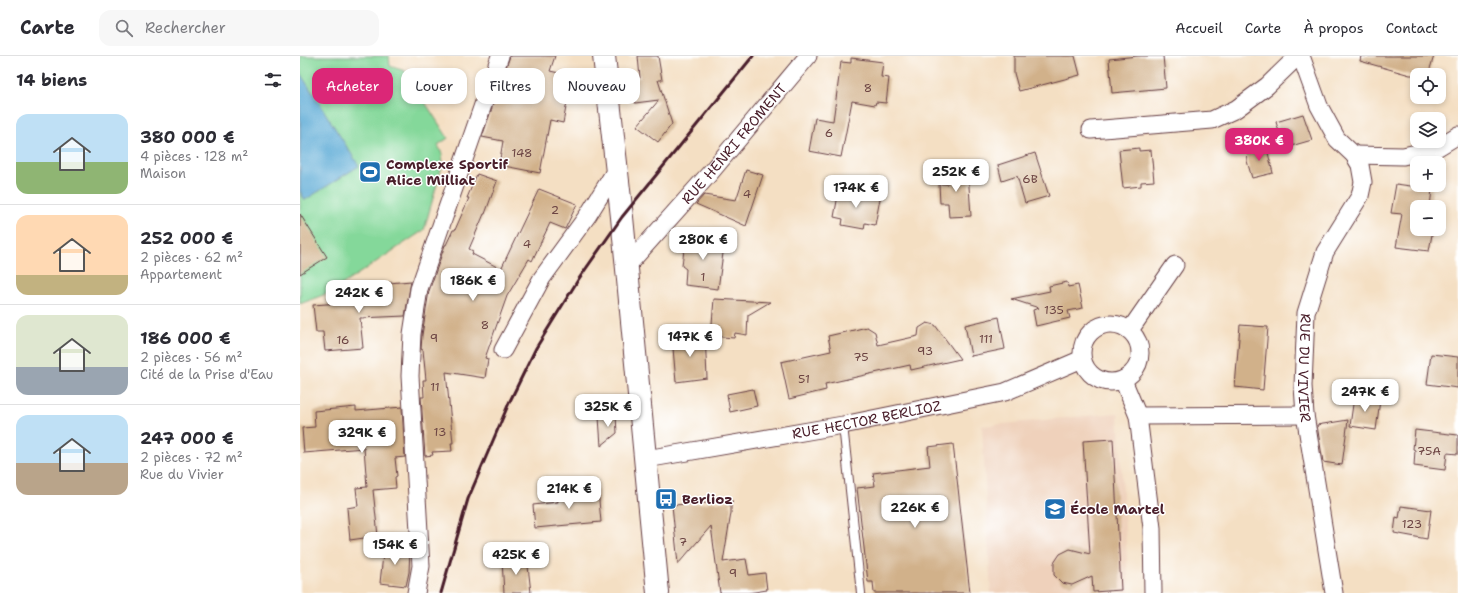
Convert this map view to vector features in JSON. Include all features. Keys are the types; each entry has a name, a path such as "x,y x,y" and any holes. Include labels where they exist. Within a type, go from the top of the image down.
{"main road":[{"path":"604,56 646,459 658,593"}],"street":[{"path":"416,593 422,566 410,376 412,334 419,289 500,56"},
{"name":"RUE HENRI FROMENT","path":"626,267 710,173 808,56"},
{"path":"1091,130 1212,120 1236,109 1267,86 1298,56"},
{"path":"1301,56 1319,106 1337,139 1354,155 1403,156 1434,149 1458,135"},
{"name":"RUE DU VIVIER","path":"1334,593 1305,415 1303,386 1306,313 1325,252 1360,196 1363,182 1360,165 1354,155"},
{"path":"503,350 542,278 588,214 616,170"},
{"path":"1130,330 1175,265"},
{"path":"1113,323 1122,325 1130,330 1137,337 1141,357 1138,366 1132,374 1123,380 1106,382 1091,374 1082,359 1084,341 1089,334 1096,327 1113,323"},
{"name":"RUE HECTOR BERLIOZ","path":"646,459 842,425 1005,392 1082,359"},
{"path":"1123,380 1138,416 1152,528 1153,593"},
{"path":"1138,416 1305,415"}],"lane":[{"path":"842,425 861,593"}],"shaded area":[{"name":"École Martel","path":"1118,413 1129,593 991,593 982,426"}],"green space":[{"name":"Complexe Sportif Alice Milliat","path":"300,56 389,56 390,66 401,70 401,104 426,104 448,138 438,145 442,154 443,163 424,230 331,292 300,304"}],"water":[{"path":"300,73 312,92 312,104 320,104 359,166 305,200 300,191"}],"building":[{"path":"510,56 555,56 550,71 553,72 553,104 567,104 563,123 550,120 540,173 499,165 503,141 482,137 493,104 545,104 545,68 506,68"},
{"path":"638,56 658,56 662,80 658,80 672,124 658,142 637,126 659,100 640,102"},
{"path":"1014,56 1075,56 1080,75 1019,91 1014,73"},
{"path":"1138,56 1163,56 1166,88 1112,93 1109,59"},
{"path":"1361,56 1434,56 1430,68 1410,68 1410,75 1360,61"},
{"path":"851,58 883,62 881,77 889,78 886,103 876,102 875,105 852,101 841,157 809,151 815,118 833,121 841,62 851,63"},
{"path":"1303,114 1312,140 1284,148 1276,122"},
{"path":"1266,145 1273,173 1252,178 1247,161 1248,150"},
{"path":"1139,148 1139,151 1151,150 1154,181 1141,182 1141,186 1123,188 1119,150"},
{"path":"1035,153 1049,196 1025,203 1017,176 1002,181 998,165"},
{"path":"961,169 961,172 968,172 971,216 949,217 948,203 940,203 939,184 947,184 946,170"},
{"path":"746,170 763,175 746,226 696,204 704,195 736,200"},
{"path":"477,174 497,181 485,214 469,249 473,251 472,254 501,269 539,189 577,204 565,229 550,223 532,261 529,259 507,296 485,358 488,359 485,378 446,372 453,443 451,443 452,451 432,452 433,455 425,456 421,397 424,397 423,380 426,380 423,350 421,349 429,291 445,245 453,230 455,230 469,198 467,198"},
{"path":"1396,184 1410,186 1410,192 1432,192 1431,200 1410,200 1410,236 1432,236 1429,251 1396,247 1402,214 1391,213"},
{"path":"839,190 880,199 875,225 865,223 864,229 842,225 843,219 834,217"},
{"path":"300,214 327,257 300,274"},
{"path":"686,233 725,239 718,289 685,285 686,269 682,266"},
{"path":"411,281 405,316 360,318 363,348 325,351 323,332 316,332 313,305 353,302 352,289 367,288 367,285"},
{"path":"1067,282 1068,287 1078,285 1083,308 1068,311 1070,318 1036,326 1033,310 1039,308 1011,299 1050,291 1049,286"},
{"path":"714,299 770,302 748,315 747,335 735,333 734,338 711,336"},
{"path":"999,317 1005,349 971,356 965,325"},
{"path":"927,323 935,325 960,359 911,370 910,365 825,384 826,390 789,399 781,362 831,351 828,336 867,327 875,332 878,345 918,336 919,328"},
{"path":"1240,325 1268,327 1263,390 1235,387"},
{"path":"705,334 707,378 676,382 672,337"},
{"path":"1431,354 1458,357 1458,388 1427,384"},
{"path":"753,389 757,406 730,412 727,394"},
{"path":"1354,397 1380,400 1376,430 1350,426"},
{"path":"356,407 356,411 402,407 405,457 395,458 397,476 395,477 396,488 373,490 378,536 350,540 347,508 358,506 356,488 367,487 364,448 304,453 302,428 315,427 314,411"},
{"path":"616,415 617,433 601,446 599,417"},
{"path":"1348,420 1342,465 1323,462 1317,425"},
{"path":"1415,430 1458,435 1458,454 1447,453 1445,470 1414,466 1415,450 1413,449"},
{"path":"1113,439 1121,590 1093,592 1092,576 1072,585 1062,583 1054,575 1054,563 1060,554 1070,549 1090,554 1083,441"},
{"path":"953,444 970,593 874,593 873,582 868,582 857,488 875,486 873,473 930,466 928,447"},
{"path":"598,490 601,522 535,528 533,505 558,502 556,494"},
{"path":"707,501 733,501 729,505 731,505 731,513 723,562 746,559 749,575 765,573 767,590 748,593 720,593 711,526 678,564 672,505 708,503"},
{"path":"1401,506 1431,510 1427,539 1394,533 1396,517 1399,518"},
{"path":"384,546 410,549 409,572 406,586 380,583"},
{"path":"527,557 531,593 504,593 502,560"}],"railway":[{"path":"441,593 468,499 509,403 536,348 578,280 622,217 753,56"}],"place":[{"name":"Complexe Sportif Alice Milliat","path":"370,172"},
{"name":"Berlioz","path":"666,499"},
{"name":"École Martel","path":"1055,509"}]}
